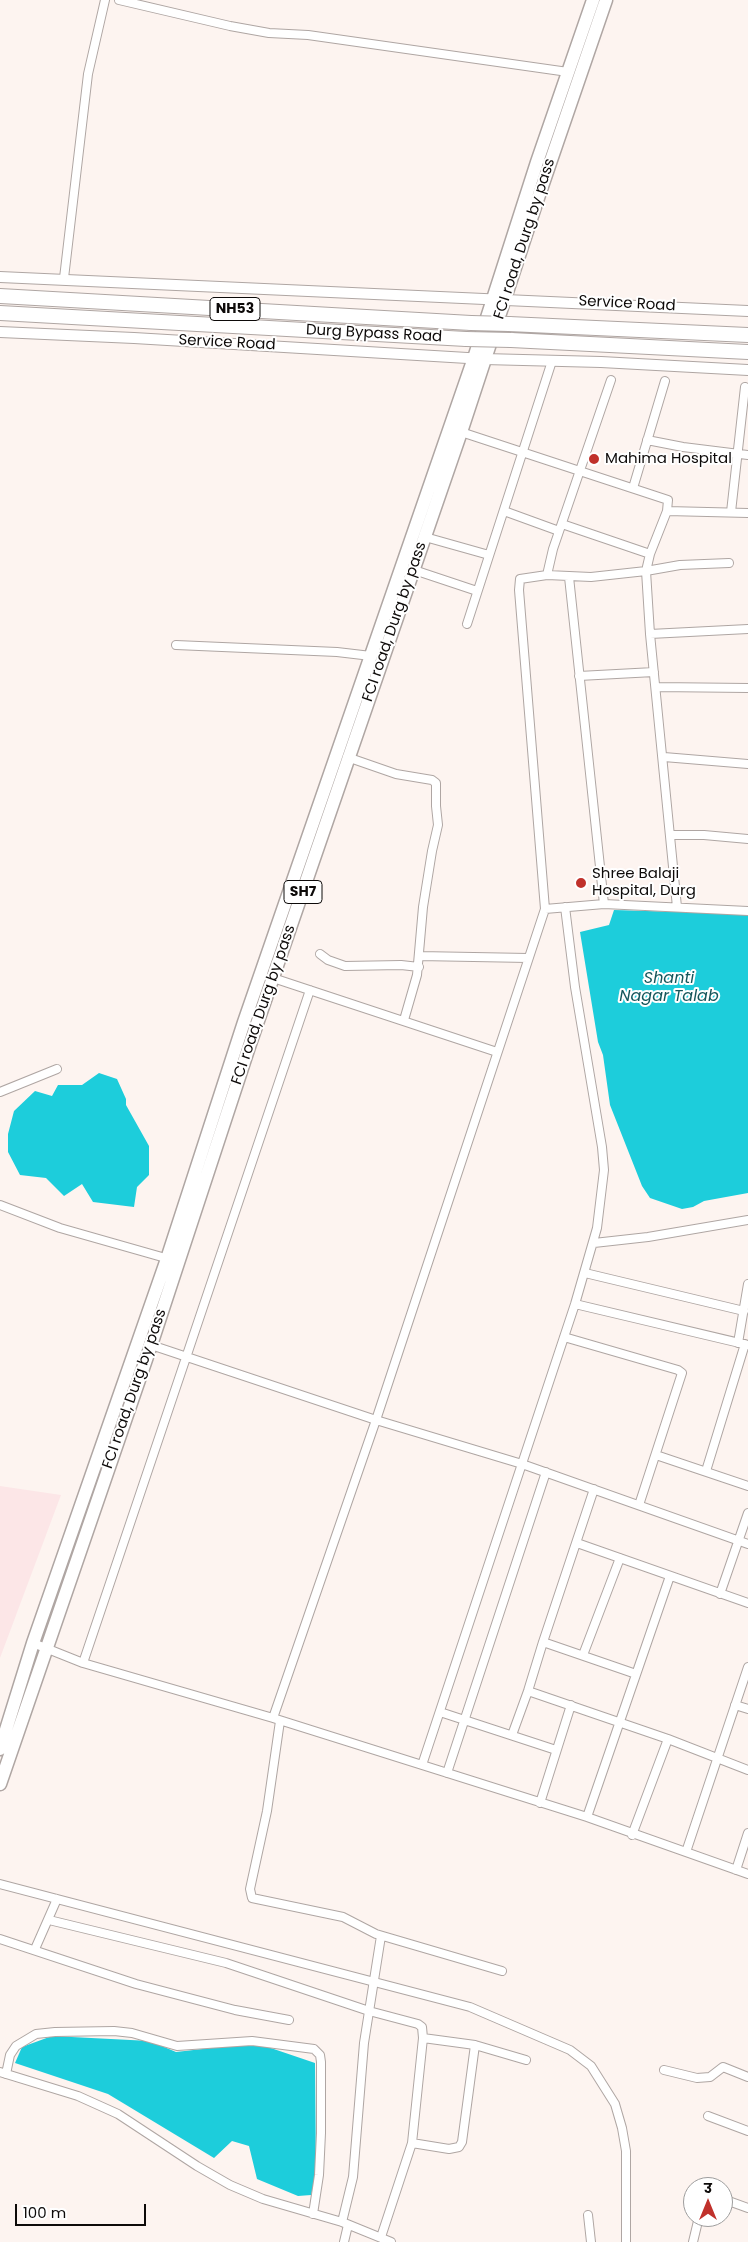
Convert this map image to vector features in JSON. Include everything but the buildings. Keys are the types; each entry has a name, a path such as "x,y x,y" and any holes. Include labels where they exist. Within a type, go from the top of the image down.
{"highway":[{"name":"Durg Bypass Road","path":"0,296 470,323 748,334"},
{"name":"Durg Bypass Road","path":"0,313 466,339 748,352"}],"main road":[{"name":"FCI road, Durg by pass","path":"558,120 568,72 593,0"},
{"name":"FCI road, Durg by pass","path":"172,1260 273,978 344,756 371,656 455,430 558,120 606,0"},
{"name":"FCI road, Durg by pass","path":"0,1784 46,1649 172,1260 244,1022 414,570 455,430"},
{"name":"FCI road, Durg by pass","path":"0,1749 33,1643 145,1343"}],"street":[{"path":"64,278 86,83 105,0"},
{"path":"119,0 230,26 269,33 308,35 568,72"},
{"name":"Service Road","path":"0,276 748,311"},
{"name":"Service Road","path":"0,332 144,338 479,358 748,370"},
{"path":"467,624 552,361"},
{"path":"547,575 560,528 611,380"},
{"path":"633,488 665,381"},
{"path":"731,512 745,387"},
{"path":"455,430 668,500 667,511 650,554 646,571 650,634 678,907"},
{"path":"647,440 683,447 748,455"},
{"path":"504,511 650,554"},
{"path":"667,511 748,513"},
{"path":"425,537 489,555"},
{"path":"502,1971 382,1936 343,1917 257,1900 250,1895 267,1811 277,1720 545,909 518,583 524,576 569,576 728,563"},
{"path":"414,570 477,591"},
{"path":"569,576 604,904"},
{"path":"650,634 748,629"},
{"path":"176,644 337,652 371,656"},
{"path":"579,676 654,672"},
{"path":"656,686 748,688"},
{"path":"344,756 396,774 432,780 436,783 438,825 423,907 419,967 404,1020"},
{"path":"664,757 748,764"},
{"path":"671,835 704,835 748,839"},
{"path":"545,909 604,904 748,911"},
{"path":"422,1765 594,1243 604,1170 565,907"},
{"path":"320,954 335,964 345,966 402,965 419,967"},
{"path":"419,956 528,958"},
{"path":"273,978 497,1052"},
{"path":"83,1662 310,990"},
{"path":"0,1092 56,1069"},
{"path":"0,1205 60,1228 172,1260"},
{"path":"594,1243 648,1237 748,1220"},
{"path":"585,1273 744,1310"},
{"path":"706,1471 743,1344 744,1310 748,1284"},
{"path":"575,1304 743,1344"},
{"path":"564,1337 678,1370 682,1373 639,1505"},
{"path":"145,1343 376,1420 522,1464 748,1544"},
{"path":"656,1454 748,1486"},
{"path":"447,1773 546,1472"},
{"path":"512,1735 594,1489"},
{"path":"720,1594 748,1512"},
{"path":"577,1543 748,1604"},
{"path":"583,1655 620,1558"},
{"path":"587,1817 670,1576"},
{"path":"543,1642 636,1674"},
{"path":"33,1643 83,1662 277,1720 587,1817 632,1835 748,1874"},
{"path":"686,1852 748,1667"},
{"path":"528,1691 668,1739 748,1770"},
{"path":"540,1802 571,1705"},
{"path":"736,1705 748,1709"},
{"path":"440,1712 556,1750"},
{"path":"632,1835 668,1739"},
{"path":"736,1870 748,1833"},
{"path":"0,1884 373,1980 470,2007 570,2050 592,2066 615,2104 622,2128 627,2180 626,2242"},
{"path":"36,1949 58,1899"},
{"path":"49,1920 226,1963 369,2011 418,2024 424,2032 424,2038 412,2143 381,2237"},
{"path":"344,2242 353,2177 369,2011 382,1936"},
{"path":"0,1939 36,1949 136,1984 235,2010 289,2020"},
{"path":"313,2214 319,2175 322,2062 320,2055 314,2050 252,2041 177,2046 114,2031 36,2034 16,2046 10,2055 3,2073 78,2096 118,2114 197,2166 230,2185 263,2198 313,2214 345,2224 391,2242"},
{"path":"424,2038 475,2045 526,2060"},
{"path":"412,2143 456,2149 462,2142 475,2045"},
{"path":"664,2070 697,2078 710,2078 724,2067 748,2077"},
{"path":"708,2116 748,2131"},
{"path":"733,2203 748,2208"},
{"path":"588,2215 591,2242"},
{"path":"693,2242 697,2227"}],"shaded area":[{"path":"0,1486 61,1495 0,1658"}],"water":[{"name":"Shanti Nagar Talab","path":"614,910 748,914 748,1193 704,1201 693,1207 682,1209 650,1198 642,1186 610,1105 603,1055 598,1042 580,932 609,925"},
{"path":"99,1073 117,1079 126,1099 126,1105 149,1146 149,1175 137,1187 134,1207 93,1202 82,1184 64,1196 46,1178 20,1175 8,1152 8,1134 14,1111 35,1091 52,1096 58,1085 82,1085"},
{"path":"52,2036 150,2041 176,2052 220,2047 234,2043 256,2043 315,2063 316,2176 311,2195 298,2196 257,2179 249,2146 232,2141 214,2158 108,2094 15,2063 22,2047"}],"place":[{"name":"Mahima Hospital","path":"594,459"},
{"name":"Shree Balaji Hospital, Durg","path":"581,883"}]}
